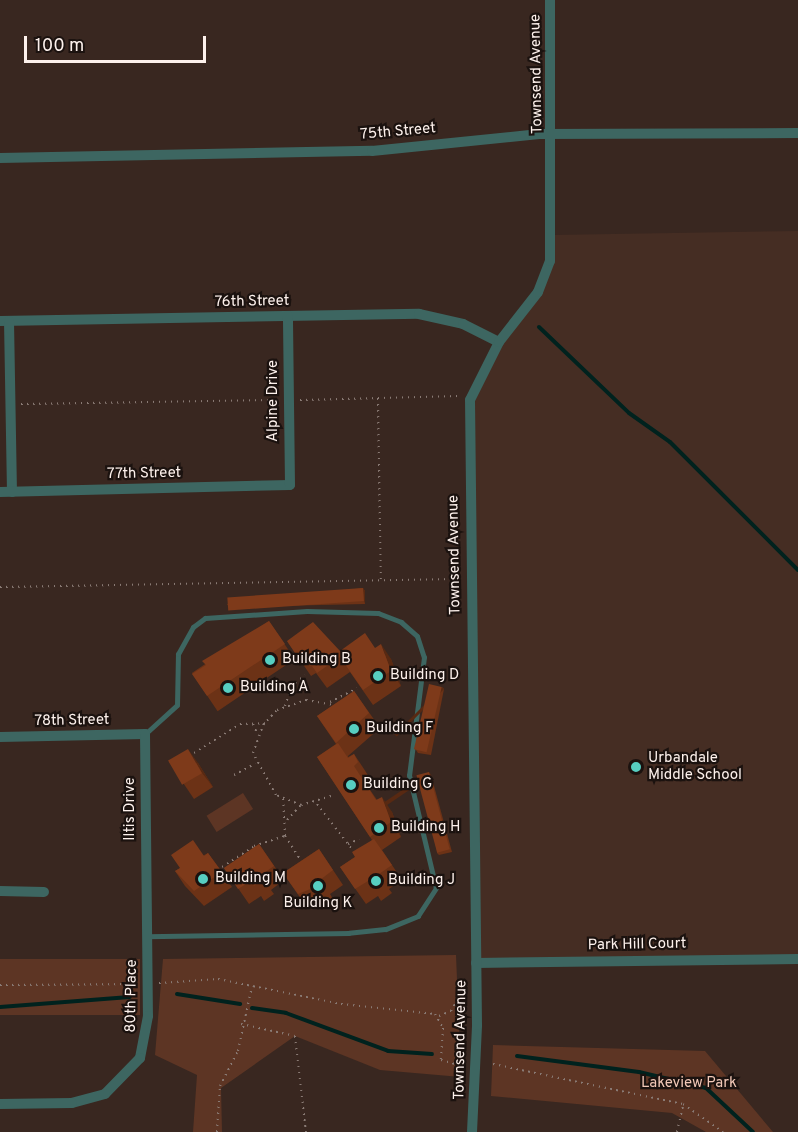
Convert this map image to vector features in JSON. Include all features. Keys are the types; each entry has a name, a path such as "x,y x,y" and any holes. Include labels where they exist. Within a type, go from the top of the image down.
{"street":[{"name":"Townsend Avenue","path":"472,1132 476,963 471,396 499,342 538,292 550,261 553,134 550,0"},
{"name":"75th Street","path":"0,158 372,151 553,134 798,132"},
{"name":"76th Street","path":"5,321 419,314 463,324 499,342"},
{"name":"Alpine Drive","path":"288,316 290,485"},
{"path":"5,321 11,403 12,492"},
{"name":"77th Street","path":"0,492 290,485"},
{"name":"78th Street","path":"0,737 145,734"},
{"name":"Iltis Drive","path":"145,734 146,884"},
{"name":"80th Place","path":"0,1104 80,1101 119,1084 146,1042 148,984 146,884"},
{"path":"0,891 44,892"},
{"name":"Park Hill Court","path":"476,963 798,959"}],"lane":[{"path":"145,734 177,705 178,654 193,627 205,618 307,611 378,614 401,622 417,636 424,657 409,776 436,888 418,916 385,929 349,933 147,936"}],"path":[{"path":"11,403 289,401 471,396"},
{"path":"378,398 381,580"},
{"path":"0,587 455,579"},
{"path":"285,706 291,687 306,675"},
{"path":"331,796 317,804 301,805 282,798 264,781 256,764 258,735 265,723 285,706 306,700 330,702 357,688"},
{"path":"330,702 338,710"},
{"path":"194,753 234,727 265,723"},
{"path":"253,724 258,735"},
{"path":"234,775 256,764"},
{"path":"282,798 287,820 285,836 306,869"},
{"path":"317,804 357,855"},
{"path":"287,820 301,805"},
{"path":"222,867 254,846 285,836"},
{"path":"347,844 359,839"},
{"path":"0,985 148,984 200,979 439,1016 451,1011 461,993"},
{"path":"217,1132 220,1086 238,1051 241,1024 252,986"},
{"path":"439,1016 441,1060 459,1065"},
{"path":"241,1024 295,1036 306,1132"},
{"path":"493,1064 684,1104 723,1132"},
{"path":"676,1132 684,1104"}],"shaded area":[{"name":"Urbandale Middle School","path":"798,231 798,957 476,963 475,383 538,292 553,235"}],"green space":[{"path":"243,793 253,809 217,832 207,816"},
{"path":"456,955 461,1077 380,1070 295,1036 221,1088 222,1132 193,1132 197,1075 155,1055 163,959"},
{"path":"0,959 140,959 140,1015 0,1015"},
{"name":"Lakeview Park","path":"493,1045 705,1051 773,1132 706,1132 672,1113 491,1096"}],"building":[{"path":"363,588 364,601 228,610 227,597"},
{"path":"269,621 285,644 207,696 192,674 206,665 202,661"},
{"path":"313,622 340,651 365,633 375,648 381,644 391,671 363,690 340,657 317,673 306,658 301,662 287,641"},
{"path":"429,684 442,687 427,752 414,749"},
{"path":"354,691 369,713 336,743 317,716"},
{"path":"338,743 348,758 354,754 358,762 354,766 376,800 382,797 391,822 370,837 317,757"},
{"path":"188,749 202,773 182,785 168,760"},
{"path":"429,772 450,849 437,853 416,775"},
{"path":"374,839 392,865 379,874 382,878 370,886 368,881 355,889 340,867 355,857 352,852"},
{"path":"193,840 204,856 208,853 222,872 194,891 175,871 180,868 171,855"},
{"path":"259,844 274,866 261,875 264,879 254,886 251,881 238,889 224,868"},
{"path":"319,849 333,870 320,880 323,884 298,894 283,873"}],"waterway":[{"path":"539,327 629,413 670,442 798,570"},
{"path":"177,994 240,1004"},
{"path":"0,1007 130,997"},
{"path":"252,1008 286,1013 388,1051 432,1054"},
{"path":"517,1056 639,1072 706,1088 753,1132"}],"place":[{"name":"Building B","path":"270,660"},
{"name":"Building D","path":"378,676"},
{"name":"Building A","path":"228,688"},
{"name":"Building F","path":"354,729"},
{"name":"Urbandale Middle School","path":"636,767"},
{"name":"Building G","path":"351,785"},
{"name":"Building H","path":"379,828"},
{"name":"Building M","path":"203,879"},
{"name":"Building J","path":"376,881"},
{"name":"Building K","path":"318,886"}]}
